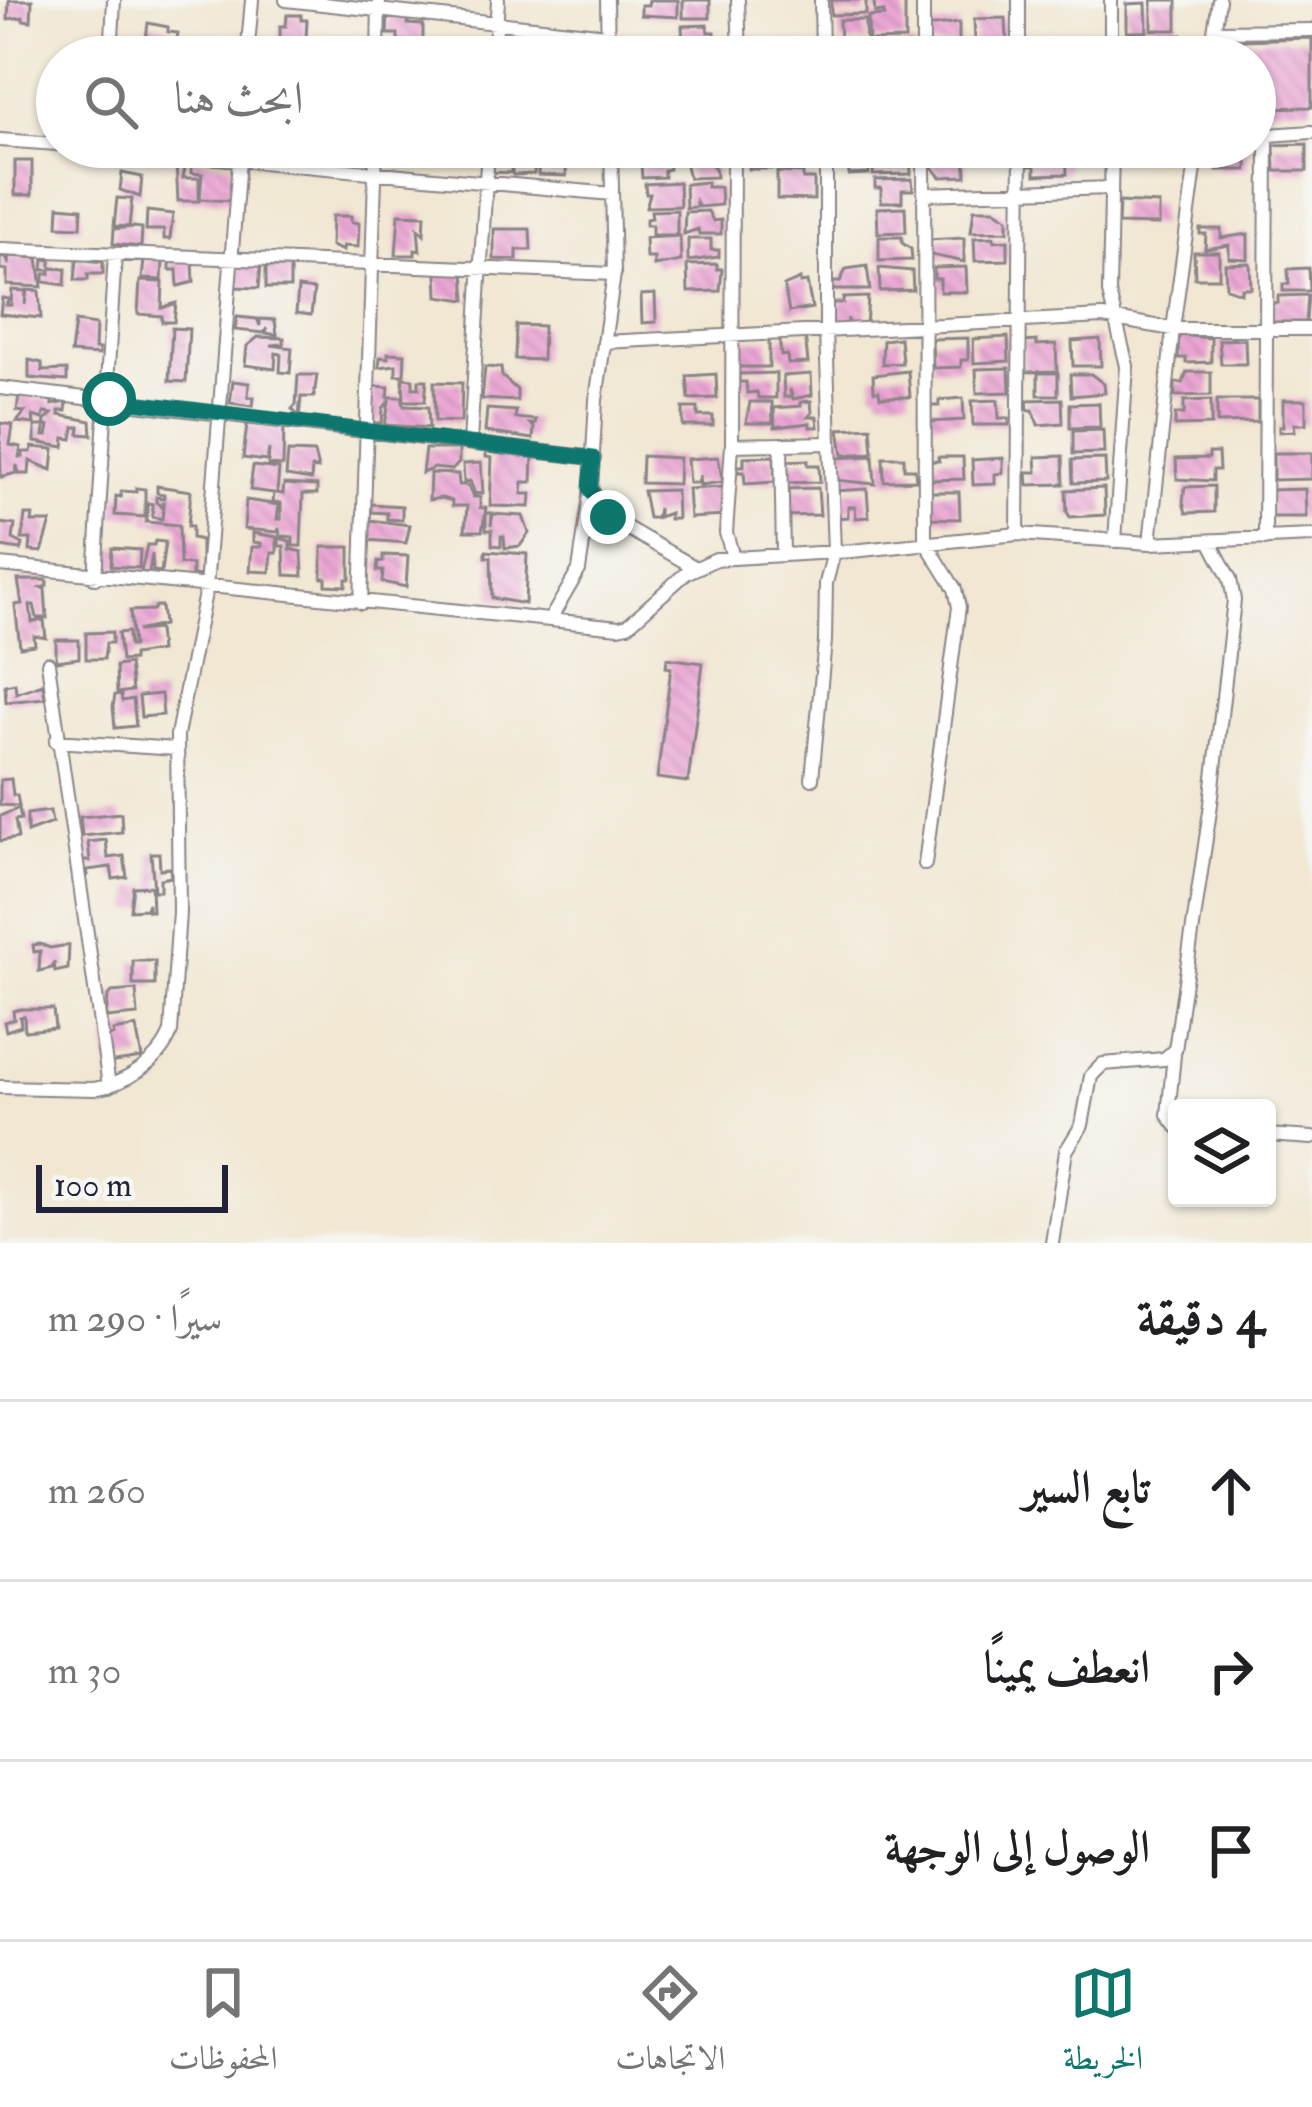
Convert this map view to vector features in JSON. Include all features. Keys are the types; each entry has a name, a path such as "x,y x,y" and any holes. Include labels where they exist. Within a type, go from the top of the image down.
{"street":[{"path":"112,36 114,0"},
{"path":"249,36 252,0"},
{"path":"286,0 379,5 608,35 607,0"},
{"path":"496,36 498,0"},
{"path":"738,0 739,36"},
{"path":"821,0 822,36"},
{"path":"923,0 923,36"},
{"path":"1019,0 1019,36"},
{"path":"1111,0 1111,36"},
{"path":"1213,36 1219,0"},
{"path":"378,36 379,5"},
{"path":"1214,31 1312,29"},
{"path":"1276,135 1312,132"},
{"path":"0,140 36,143"},
{"path":"0,1087 109,1086 151,1061 171,1033 179,912 176,749 206,588 238,168"},
{"path":"345,168 612,194"},
{"path":"361,603 375,168"},
{"path":"470,443 487,168"},
{"path":"551,618 579,570 590,489 614,274 611,168"},
{"path":"733,168 732,445 726,533 733,557"},
{"path":"812,779 826,583 834,552 826,168"},
{"path":"924,168 926,545 956,589 959,607 925,864"},
{"path":"1018,533 1021,168"},
{"path":"1111,168 1109,293 1127,366 1115,541"},
{"path":"1150,543 1195,168"},
{"path":"1262,168 1269,329 1265,539"},
{"path":"924,194 1111,188"},
{"path":"0,249 614,274"},
{"path":"95,578 116,254"},
{"path":"604,342 1117,319 1173,329 1312,329"},
{"path":"0,388 593,458"},
{"path":"732,445 829,443"},
{"path":"781,444 783,555"},
{"path":"590,489 608,517 694,567"},
{"path":"0,566 628,625 694,567 733,557 926,545 1018,533 1150,543 1312,536"},
{"path":"1170,1099 1234,600 1230,578 1210,541"},
{"path":"48,663 109,1086"},
{"path":"56,741 176,749"},
{"path":"1052,1243 1064,1157 1082,1125 1091,1076 1097,1067 1111,1062 1174,1055"},
{"path":"1276,1136 1312,1138"}],"building":[{"path":"9,0 32,0 31,21 8,19"},
{"path":"649,0 678,0 678,17 641,15 641,5 648,5"},
{"path":"683,0 710,0 710,18 683,18"},
{"path":"831,0 866,0 866,14 831,15"},
{"path":"874,0 905,0 905,36 869,36 868,17 884,16 884,12 875,13"},
{"path":"1152,0 1177,0 1177,30 1152,30"},
{"path":"1146,3 1147,32 1127,32 1127,4"},
{"path":"287,15 301,15 301,20 307,20 306,36 280,36 280,26 286,26"},
{"path":"388,15 409,16 408,24 423,25 423,36 387,34"},
{"path":"1006,18 1007,36 975,36 974,19"},
{"path":"839,20 865,20 866,36 840,36"},
{"path":"148,23 178,33 178,36 146,36"},
{"path":"959,23 959,36 926,36 926,27"},
{"path":"707,25 715,36 682,36 682,26"},
{"path":"1312,38 1312,107 1276,108 1276,39"},
{"path":"1307,144 1307,171 1275,171 1276,145"},
{"path":"15,161 32,161 32,195 15,195"},
{"path":"176,168 185,168 183,178 199,178 199,201 178,201"},
{"path":"191,168 233,168 230,201 200,199 202,174 191,173"},
{"path":"511,168 534,168 534,174 513,175"},
{"path":"538,168 566,168 566,176 538,175"},
{"path":"641,168 669,168 664,177 642,178"},
{"path":"687,168 715,168 716,177 689,178"},
{"path":"849,168 869,168 869,174 849,175"},
{"path":"874,168 911,168 911,174 873,175"},
{"path":"933,168 966,168 966,176 941,177"},
{"path":"1035,168 1067,168 1067,174 1035,175"},
{"path":"777,172 803,173 803,179 814,179 814,200 777,199"},
{"path":"122,173 142,177 140,197 120,190"},
{"path":"912,179 913,190 902,190 902,202 881,202 881,188 875,188 875,180"},
{"path":"679,182 680,206 646,207 650,194 645,184"},
{"path":"707,182 707,187 720,187 721,205 699,207 696,202 696,207 686,208 685,184"},
{"path":"117,198 132,199 129,227 114,226"},
{"path":"1119,202 1159,204 1159,225 1118,224"},
{"path":"59,206 82,208 81,227 58,226"},
{"path":"905,207 906,232 878,233 877,208"},
{"path":"974,209 994,209 1008,218 1008,231 971,232"},
{"path":"677,210 677,235 652,235 652,225 646,225 651,211"},
{"path":"147,211 173,214 170,239 164,239 164,230 146,230"},
{"path":"708,211 713,221 721,220 721,234 699,234 698,229 684,234 685,212"},
{"path":"399,214 425,215 424,234 418,228 420,251 415,250 415,255 396,255"},
{"path":"332,216 351,216 351,222 359,223 358,247 343,246 343,251 331,246"},
{"path":"142,228 141,247 113,244 114,229"},
{"path":"494,229 530,229 531,250 517,250 517,260 494,259"},
{"path":"1200,229 1221,229 1221,238 1248,234 1248,259 1229,258 1229,245 1205,249 1206,234 1200,234"},
{"path":"680,236 681,261 654,266 654,258 646,258 645,238"},
{"path":"879,237 902,237 912,260 879,261"},
{"path":"994,237 994,241 1008,240 1008,260 975,261 974,238"},
{"path":"964,238 964,262 931,255 928,249 927,240"},
{"path":"688,239 711,239 711,250 719,250 719,257 688,261"},
{"path":"1194,252 1219,252 1219,278 1195,278"},
{"path":"9,256 38,258 42,287 7,285 7,270 0,269 0,257 6,257 9,265"},
{"path":"44,259 51,260 51,268 66,269 65,285 44,282 50,270 43,270"},
{"path":"77,259 103,262 103,274 75,280"},
{"path":"144,260 163,261 162,280 142,279"},
{"path":"193,261 194,282 178,286 177,270 170,270 170,262"},
{"path":"237,262 261,264 259,288 235,287"},
{"path":"1250,263 1251,288 1241,288 1241,293 1226,288 1225,264"},
{"path":"717,264 722,269 720,291 688,292 687,265"},
{"path":"867,266 870,290 833,290 833,282 840,282 846,269"},
{"path":"266,267 290,267 290,288 266,288"},
{"path":"966,267 967,292 940,292 934,268"},
{"path":"879,268 912,271 913,290 880,291"},
{"path":"1309,268 1310,291 1283,291 1283,284 1289,284 1288,269"},
{"path":"437,273 464,273 466,300 438,296"},
{"path":"800,279 800,283 807,282 812,308 789,312 784,286"},
{"path":"140,281 163,282 162,308 176,303 174,322 138,314"},
{"path":"298,288 314,290 311,315 296,313"},
{"path":"12,290 26,291 25,305 27,290 39,291 41,318 0,314 2,298 11,305"},
{"path":"655,294 656,322 642,323 641,295"},
{"path":"1308,295 1306,322 1272,322 1272,303 1278,303 1278,296"},
{"path":"868,297 866,326 848,327 848,318 846,327 831,327 830,303"},
{"path":"237,317 257,319 260,326 260,319 275,320 277,335 266,333 267,328 264,333 235,330"},
{"path":"75,322 96,325 99,355 71,353"},
{"path":"516,325 543,326 542,360 515,359"},
{"path":"172,328 189,329 186,382 169,381"},
{"path":"805,335 808,363 788,364 787,355 781,356 779,337"},
{"path":"1179,335 1211,338 1211,362 1186,363 1186,358 1178,358"},
{"path":"258,337 284,338 284,344 271,345 292,348 290,373 280,372 281,354 276,353 275,369 245,365 247,346"},
{"path":"1008,337 1009,361 974,363 973,339"},
{"path":"900,338 902,363 882,364 883,340"},
{"path":"968,338 968,360 961,360 961,367 933,368 932,339"},
{"path":"769,339 769,367 737,367 737,340"},
{"path":"1100,339 1101,366 1073,366 1072,341"},
{"path":"1245,339 1246,364 1221,364 1219,340"},
{"path":"1037,341 1037,345 1056,344 1057,371 1024,372 1023,342"},
{"path":"388,353 405,354 404,375 396,375 396,365 379,367 380,357 388,358"},
{"path":"29,360 42,363 42,371 67,370 67,381 29,378"},
{"path":"485,367 501,368 502,376 517,390 517,401 482,399"},
{"path":"1009,368 1010,392 977,393 976,369"},
{"path":"908,371 910,397 880,397 874,391 873,375"},
{"path":"1187,372 1211,372 1211,395 1175,396 1175,383 1183,383"},
{"path":"776,373 776,398 758,398 757,392 747,393 746,382 739,382 739,374"},
{"path":"1038,373 1058,373 1058,395 1038,395"},
{"path":"716,374 717,398 689,399 687,376"},
{"path":"811,374 812,395 793,399 790,389 791,397 784,397 783,376"},
{"path":"1070,374 1091,374 1104,384 1105,393 1071,396"},
{"path":"298,375 317,375 314,397 301,397 299,417 292,409"},
{"path":"403,378 413,379 413,388 419,388 419,380 427,380 425,401 404,401"},
{"path":"233,381 249,383 253,406 230,403"},
{"path":"434,382 462,383 461,422 435,421"},
{"path":"372,386 389,387 388,397 402,397 404,406 428,407 429,428 385,425 389,401 382,423 370,423"},
{"path":"19,395 52,401 52,405 67,402 66,411 59,415 91,421 92,435 79,434 80,427 74,427 64,447 35,442 35,426 44,426 52,414 44,413 43,419 33,416 34,424 17,422 25,412 17,411"},
{"path":"963,398 964,420 930,422 929,406"},
{"path":"1062,399 1063,423 1038,425 1033,410 1028,410 1027,400"},
{"path":"998,400 999,418 1009,418 1009,425 973,425 972,401"},
{"path":"1211,400 1211,425 1175,426 1175,414 1184,414 1184,401"},
{"path":"1217,400 1258,400 1258,422 1217,423"},
{"path":"1283,400 1306,400 1306,424 1294,424 1295,431 1279,432"},
{"path":"811,401 808,417 817,417 818,427 810,423 775,427 774,408"},
{"path":"750,402 772,402 773,423 746,423"},
{"path":"1099,403 1100,427 1070,428 1070,404"},
{"path":"683,408 698,408 698,416 713,416 713,426 683,426"},
{"path":"487,409 516,411 515,418 536,420 530,424 533,439 485,432"},
{"path":"0,423 13,425 10,445 21,447 19,457 32,447 54,449 52,470 30,461 29,474 19,474 17,465 16,473 1,477"},
{"path":"247,424 284,427 283,466 268,465 269,449 267,461 243,458"},
{"path":"871,427 873,453 843,455 839,429"},
{"path":"1103,430 1104,453 1073,454 1073,431"},
{"path":"425,449 459,449 459,463 452,470 434,468 422,473"},
{"path":"486,451 533,456 532,482 523,482 522,494 531,494 530,507 490,506 492,458 486,457"},
{"path":"288,452 314,453 318,469 312,468 311,480 286,476"},
{"path":"1209,453 1218,453 1219,470 1213,470 1213,481 1177,479 1176,459 1209,458"},
{"path":"1273,453 1312,453 1312,479 1273,480"},
{"path":"642,456 679,458 678,484 641,483"},
{"path":"774,456 775,482 745,484 744,472 738,472 744,457"},
{"path":"873,456 875,484 835,480 834,458"},
{"path":"1063,456 1064,484 1028,485 1027,472 1037,472 1036,457"},
{"path":"718,457 723,482 700,485 700,475 698,483 689,483 687,459"},
{"path":"883,457 904,457 904,469 915,469 916,480 884,481"},
{"path":"938,457 963,457 964,479 930,480 930,461 939,461"},
{"path":"1003,458 1003,473 995,474 995,484 973,485 972,460"},
{"path":"1105,459 1106,482 1073,483 1072,460"},
{"path":"808,460 808,465 819,465 820,482 784,483 783,461"},
{"path":"481,463 483,493 475,494 470,481 464,482 463,464"},
{"path":"253,466 279,469 277,493 283,494 284,484 317,486 317,494 303,494 301,546 293,546 293,537 280,536 279,528 278,532 244,529 246,500 279,505 277,519 281,519 281,503 273,502 274,493 250,490"},
{"path":"430,473 458,474 459,485 468,485 473,497 480,497 480,508 486,508 482,531 465,531 467,506 452,506 452,501 442,498 429,500"},
{"path":"157,486 191,491 188,526 192,526 192,538 201,540 201,576 192,575 192,565 180,564 179,525 146,522 148,503 153,504 152,517 162,519 164,501 161,506 156,497 164,498 164,494 157,493"},
{"path":"1214,486 1214,512 1186,513 1185,487"},
{"path":"723,487 725,516 690,518 688,489"},
{"path":"136,488 145,489 145,517 115,515 116,496 121,497 121,491 136,492"},
{"path":"818,488 820,515 786,516 786,489"},
{"path":"1104,488 1105,515 1070,517 1066,490"},
{"path":"867,489 869,517 856,518 855,507 848,507 848,517 834,518 833,491"},
{"path":"1305,489 1306,517 1270,517 1269,490"},
{"path":"676,490 677,519 669,519 669,513 658,517 658,508 656,518 648,518 643,491"},
{"path":"927,492 959,492 960,519 928,518"},
{"path":"371,504 402,506 402,520 371,512"},
{"path":"486,513 492,513 491,526 493,514 523,516 529,533 520,546 505,548 504,536 501,546 492,545"},
{"path":"25,515 33,515 32,522 51,522 42,552 30,551 31,539 22,539"},
{"path":"369,520 410,525 406,543 367,540"},
{"path":"0,523 15,525 13,539 23,544 21,550 0,547"},
{"path":"253,533 277,537 270,572 250,571 252,547 261,547 253,542"},
{"path":"279,538 290,541 290,549 302,552 303,576 285,575 284,546 279,546"},
{"path":"165,542 161,572 153,571 152,554 149,573 141,572 147,545"},
{"path":"322,547 350,547 346,586 326,585"},
{"path":"112,548 140,550 139,568 111,566"},
{"path":"486,551 527,554 525,604 492,598 491,557 486,557"},
{"path":"383,555 408,556 406,587 382,582 383,571 377,571"},
{"path":"18,580 47,580 41,588 45,589 47,618 37,618 30,605 32,622 44,620 46,638 34,636 35,645 20,647 15,605 22,604"},
{"path":"161,606 163,625 137,631 158,629 160,651 121,661 118,633 128,632 129,646 133,646 130,611"},
{"path":"112,632 104,659 86,659 86,633"},
{"path":"56,640 79,640 79,658 56,661"},
{"path":"667,658 703,663 688,782 657,778 671,668 666,667"},
{"path":"129,664 132,691 117,693 116,666"},
{"path":"15,683 16,693 43,684 45,698 6,702 5,685"},
{"path":"121,694 122,701 133,699 136,726 115,728 115,695"},
{"path":"161,694 163,715 141,717 139,696"},
{"path":"11,779 19,806 0,805 0,780"},
{"path":"19,808 18,838 0,841 0,816"},
{"path":"50,811 52,823 27,832 27,814"},
{"path":"121,813 122,832 82,836 80,817"},
{"path":"106,840 108,858 124,856 127,877 113,879 111,867 87,870 88,875 81,877 78,861 90,861 88,842"},
{"path":"151,853 159,853 160,869 170,868 171,877 160,879 160,891 154,891"},
{"path":"151,886 152,911 148,903 146,909 130,910 133,887"},
{"path":"33,945 50,948 69,945 68,969 55,972 54,962 52,968 39,971 40,951 34,952"},
{"path":"133,961 155,961 155,985 133,985"},
{"path":"136,990 138,1015 106,1018 112,992"},
{"path":"53,1009 55,1028 25,1031 24,1016 21,1026 6,1031 4,1022 14,1019 13,1011"},
{"path":"136,1027 142,1058 108,1063 107,1036"}],"route":[{"path":"109,399 593,458 590,489 608,517"}]}
